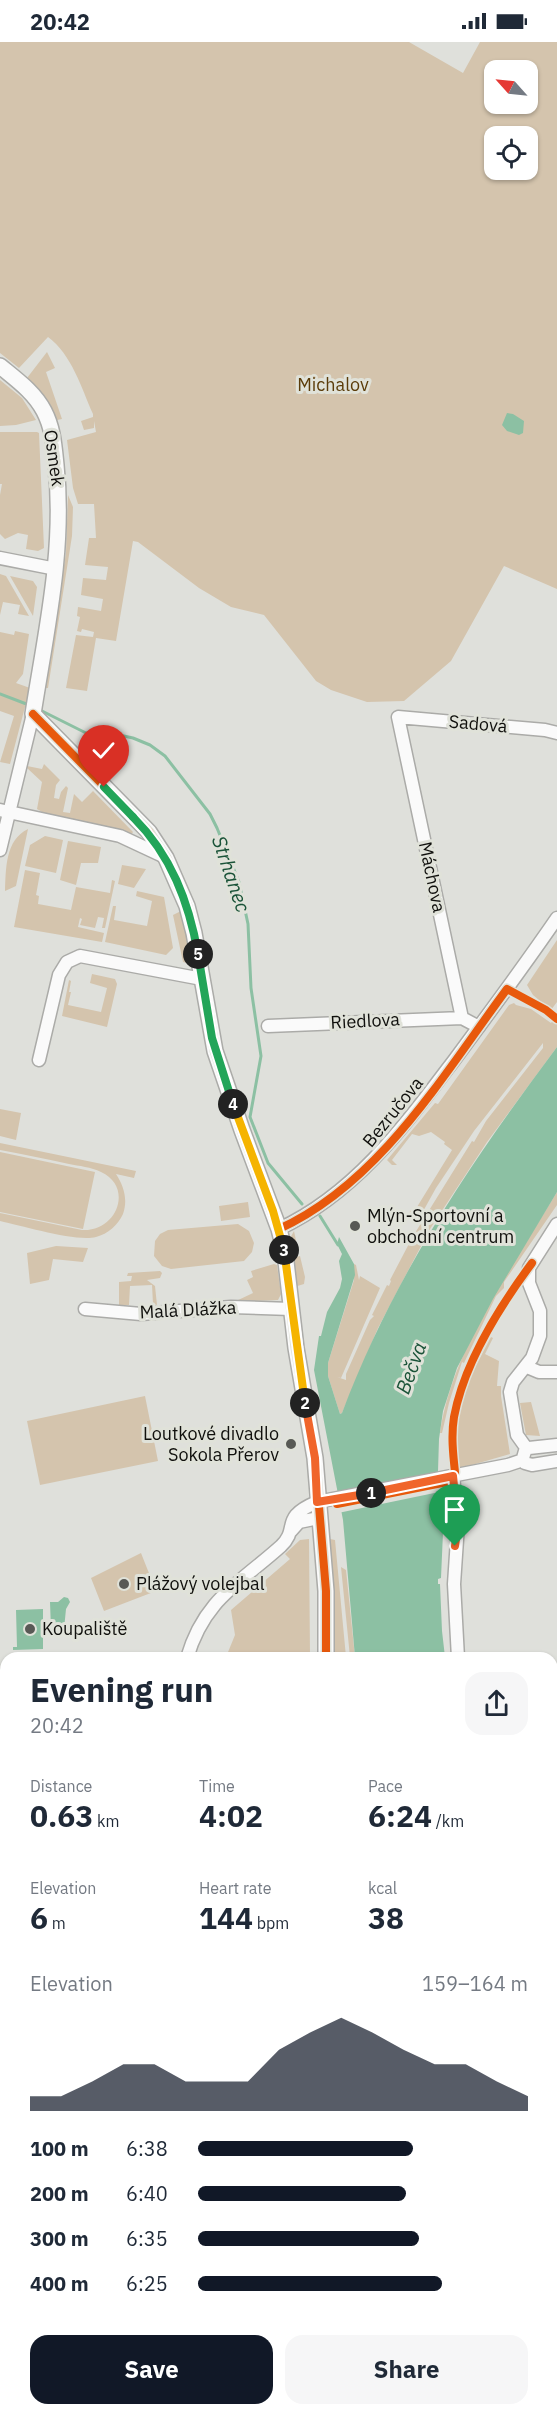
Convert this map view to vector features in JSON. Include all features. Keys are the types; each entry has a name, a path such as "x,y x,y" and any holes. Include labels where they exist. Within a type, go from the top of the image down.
{"street":[{"name":"Osmek","path":"0,366 36,398 51,426 59,492 56,569 33,714"},
{"path":"0,558 56,569"},
{"path":"0,850 4,811 33,714 148,832 166,858 188,906 215,1050 279,1228 285,1253 291,1309 315,1458 329,1501 319,1518 326,1591 326,1652"},
{"name":"Sadová","path":"398,717 557,733"},
{"name":"Máchova","path":"398,717 462,1018"},
{"path":"4,811 120,836 166,858"},
{"name":"Bezručova","path":"279,1228 308,1214 378,1156 411,1117 479,1027 557,918"},
{"path":"39,1060 59,975 67,962 80,956 202,979"},
{"path":"462,1018 479,1027"},
{"name":"Riedlova","path":"268,1026 462,1018"},
{"path":"557,1224 532,1263 529,1278 540,1311 541,1332 534,1354 512,1385 509,1396 517,1435 532,1465 557,1461"},
{"name":"Malá Dlážka","path":"85,1309 141,1314 231,1307 291,1309"},
{"path":"527,1366 539,1372 557,1372"},
{"path":"289,1534 291,1522 301,1509 329,1501 453,1476 557,1445"},
{"path":"453,1476 458,1525 453,1584 458,1652"},
{"path":"190,1652 197,1631 216,1602 246,1573 282,1545 299,1522 319,1518"}],"green space":[{"name":"Michalov","path":"0,42 409,42 463,73 480,42 557,42 557,589 504,566 451,661 404,701 367,702 331,690 316,681 264,615 231,607 199,588 138,542 133,541 116,641 96,638 87,691 66,688 76,635 93,637 94,632 82,629 81,632 77,631 80,617 77,616 78,607 101,611 103,599 81,595 83,578 106,580 108,567 85,565 89,538 96,538 94,504 78,504 73,488 67,440 96,432 94,421 94,428 84,430 81,421 93,417 93,414 70,362 48,337 19,368 0,353"},
{"path":"47,352 55,368 46,372 62,419 57,420 46,400 27,378"},
{"path":"0,380 22,398 36,420 0,426"},
{"path":"0,432 39,433 44,548 38,551 26,549 28,535 18,533 5,539 0,534 2,484 0,484"},
{"path":"68,495 73,507 72,536 48,688 45,688 66,553"},
{"path":"0,574 6,576 29,616 18,614 20,605 3,602 0,615"},
{"path":"10,576 33,581 37,587 33,616"},
{"path":"15,631 29,634 23,674 16,683 30,688 10,764 0,762 14,716 0,711 0,632 14,635"},
{"path":"44,764 60,780 56,785 54,798 59,799 61,792 66,786 68,788 63,812 70,813 74,794 82,802 93,791 133,832 131,835 47,815 37,809 42,782 27,766 42,769"},
{"path":"28,829 16,886 5,891 8,856 15,840"},
{"path":"45,836 63,840 56,873 25,866 30,845"},
{"path":"68,841 101,847 98,863 81,863 76,885 60,880"},
{"path":"122,865 146,869 134,888 118,884"},
{"path":"25,870 40,873 36,895 39,896 38,904 71,910 76,887 110,893 112,880 115,881 105,928 102,928 104,918 98,917 95,928 80,925 82,919 80,918 78,927 104,933 102,942 14,927"},
{"path":"137,891 164,897 173,948 166,955 105,942 113,906 116,906 114,920 147,926 152,901 136,896"},
{"path":"181,911 192,959 191,964 183,962 173,915"},
{"path":"557,940 557,1002 551,1010 533,995 527,985"},
{"path":"92,974 115,979 117,984 107,1027 62,1016 69,980 71,981 69,992 71,992 68,1005 101,1012 107,988 90,983"},
{"path":"514,1003 531,1009 551,1023 557,1015 557,1047 487,1142 430,1229 378,1328 340,1414 328,1376 328,1363 354,1280 354,1264 359,1280 360,1276 380,1288 341,1378 337,1377 346,1380 346,1374 370,1320 374,1316 372,1315 412,1238 414,1239 415,1233 472,1141 474,1142 486,1121 543,1048 543,1043 474,1131 436,1188 416,1224 409,1215 410,1211 417,1207 452,1150 431,1132 419,1136 412,1134 392,1160 397,1165 392,1165 387,1160 435,1103 438,1104 509,1005"},
{"path":"0,1109 21,1113 16,1140 0,1136"},
{"path":"0,1143 136,1171 134,1178 116,1174 125,1198 121,1218 105,1234 87,1238 35,1230 0,1221 0,1213 82,1230 94,1229 104,1224 112,1216 119,1197 117,1188 111,1179 101,1172 0,1150"},
{"path":"0,1152 95,1172 83,1229 0,1212"},
{"path":"557,1192 557,1205 504,1282 504,1288 496,1296 464,1363 462,1362 442,1433 440,1433 457,1370 486,1308"},
{"path":"248,1202 250,1217 221,1221 219,1206"},
{"path":"238,1224 249,1231 254,1243 252,1252 244,1261 171,1269 162,1266 154,1256 155,1241 160,1234 168,1230"},
{"path":"294,1231 298,1250 295,1251 297,1257 300,1256 305,1277 304,1284 294,1287 289,1240"},
{"path":"56,1246 88,1248 83,1262 53,1259 49,1280 30,1284 27,1253"},
{"path":"277,1265 281,1294 278,1300 234,1302 253,1293 247,1280 253,1277 251,1271"},
{"path":"160,1271 162,1273 160,1278 147,1280 155,1286 157,1305 153,1304 152,1285 130,1286 129,1305 119,1305 119,1282 131,1281 132,1276 127,1276 128,1273"},
{"path":"491,1337 493,1338 485,1354 499,1361 497,1386 501,1386 510,1454 458,1469 456,1426 458,1414 469,1380"},
{"path":"145,1396 158,1461 40,1485 27,1421"},
{"path":"531,1402 540,1436 526,1435 520,1403"},
{"path":"325,1538 335,1540 346,1652 331,1652"},
{"path":"309,1539 310,1652 228,1652 235,1635 231,1610 290,1559 285,1554 300,1540"},
{"name":"Plážový volejbal","path":"141,1553 156,1591 104,1611 91,1578"},
{"path":"341,1567 346,1570 354,1652 350,1652"}],"water":[{"path":"507,413 524,421 523,433 519,435 507,431 502,425"},
{"name":"Bečva","path":"557,1047 557,1192 493,1299 457,1368 443,1411 438,1471 444,1510 441,1578 438,1579 438,1584 440,1584 444,1652 355,1652 343,1520 314,1370 319,1336 321,1336 327,1312 340,1288 342,1279 339,1261 342,1254 337,1244 339,1237 354,1264 355,1275 328,1363 328,1376 340,1414 385,1315 436,1222 525,1090"},
{"path":"64,1597 70,1602 66,1609 64,1629 51,1629 50,1602 58,1602"},
{"name":"Koupaliště","path":"43,1609 43,1649 13,1650 13,1647 17,1647 16,1610"}],"pier":[{"path":"441,1472 444,1491 338,1513 335,1494"}],"waterway":[{"name":"Strhanec","path":"0,694 29,705"},
{"name":"Strhanec","path":"38,709 86,733 110,733 133,738 150,745 165,756 210,814 239,882 248,924 251,988 261,1056 250,1117 268,1163 302,1204"},
{"name":"Strhanec","path":"320,1216 338,1245"}],"cycle path":[{"path":"33,714 149,832 166,858 187,906 215,1051 279,1229 285,1253 296,1348 315,1458 326,1591 326,1652"},
{"path":"279,1229 315,1209 379,1156 433,1091 507,989 546,1010 557,1019"},
{"path":"455,1472 453,1424 466,1376 496,1316 532,1263"},
{"path":"337,1504 447,1482"}],"place":[{"name":"Mlýn-Sportovní a obchodní centrum","path":"355,1226"},
{"name":"Loutkové divadlo Sokola Přerov","path":"291,1444"},
{"name":"Plážový volejbal","path":"124,1584"},
{"name":"Koupaliště","path":"30,1629"}],"route":[{"path":"104,787 158,845 175,875 188,906 215,1050 279,1228 283,1246 296,1348 315,1458 317,1502 453,1476 458,1525 455,1546"}]}
